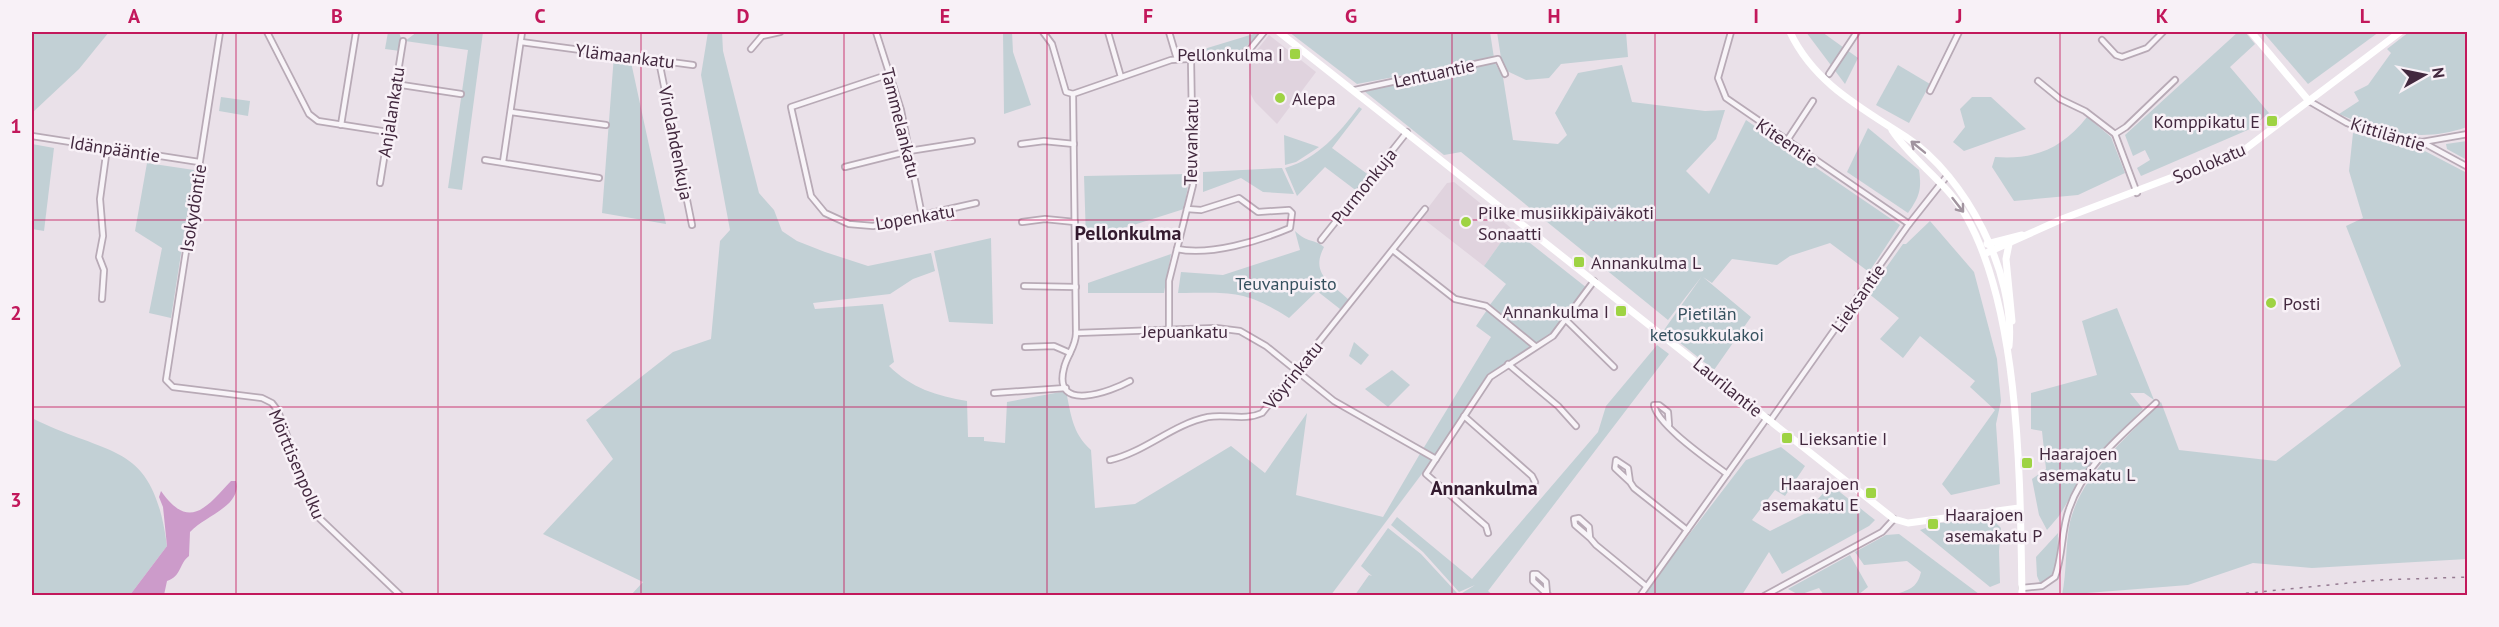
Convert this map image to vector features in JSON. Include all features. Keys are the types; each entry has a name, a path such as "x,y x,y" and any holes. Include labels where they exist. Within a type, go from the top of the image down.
{"street":[{"name":"Isokydöntie","path":"169,384 166,381 220,32"},
{"path":"267,32 309,114 318,121 388,132"},
{"path":"341,125 356,32"},
{"path":"504,162 522,32"},
{"path":"751,49 762,36 780,32"},
{"name":"Tammelankatu","path":"876,32 890,74 922,216"},
{"path":"1042,32 1052,44 1066,93 1073,94 1177,60 1238,56 1250,49 1264,32"},
{"path":"1108,32 1121,77"},
{"path":"1169,32 1177,60"},
{"name":"Laurilantie","path":"1279,32 1407,131 1894,519"},
{"name":"Kiteentie","path":"1731,32 1718,78 1720,89 1734,106 1909,224"},
{"path":"1790,32 1816,72 1843,97 1926,153 1970,206 1993,251 2002,287 2010,338"},
{"path":"1829,74 1857,32"},
{"path":"1930,91 1959,32"},
{"path":"2102,40 2116,55 2122,57 2147,48 2163,32"},
{"path":"2252,32 2309,101"},
{"name":"Soolokatu","path":"1981,246 2025,235 2244,150 2400,32"},
{"name":"Anjalankatu","path":"380,183 403,41"},
{"name":"Ylämaankatu","path":"521,42 693,65"},
{"name":"Teuvankatu","path":"1169,330 1169,281 1193,185 1191,58"},
{"name":"Lentuantie","path":"1355,90 1498,59 1505,74"},
{"name":"Virolahdenkuja","path":"659,61 692,225"},
{"name":"Lopenkatu","path":"890,74 791,107 811,196 825,213 849,224 873,226 976,203"},
{"path":"2115,134 2126,127 2175,80"},
{"path":"2038,81 2060,99 2085,111 2115,134 2137,193"},
{"path":"395,84 461,94"},
{"path":"1066,387 1063,376 1070,353 1076,344 1073,94"},
{"path":"1786,142 1813,101"},
{"name":"Kittiläntie","path":"2309,101 2347,123 2372,133 2422,142 2468,167"},
{"path":"511,112 606,125"},
{"path":"1892,130 1901,144 1940,183 1965,213 1984,254 2008,351 2019,508 2022,592 2042,586 2055,577 2066,518 2083,480 2125,432 2156,403"},
{"name":"Purmonkuja","path":"1321,240 1407,131"},
{"path":"2422,142 2468,134"},
{"name":"Idänpääntie","path":"32,136 200,162"},
{"path":"845,167 909,151 972,141"},
{"path":"1021,144 1044,141 1074,144"},
{"path":"102,299 104,270 99,257 103,236 100,200 108,148"},
{"path":"485,160 599,178"},
{"name":"Lieksantie","path":"1640,596 1909,224 1947,176"},
{"path":"1177,249 1188,251 1232,247 1290,228 1292,213 1289,210 1258,212 1239,198 1201,210 1187,210"},
{"name":"Vöyrinkatu","path":"1110,460 1206,418 1226,415 1251,419 1262,413 1394,251 1425,209"},
{"path":"1022,222 1045,219 1075,222"},
{"name":"Soolokatu","path":"1984,254 2025,235"},
{"path":"2008,351 2012,313 2006,259 2009,244"},
{"path":"1394,251 1455,298 1486,306 1535,346"},
{"path":"1488,533 1486,526 1426,474 1490,377 1553,336 1594,281"},
{"path":"1024,286 1076,287"},
{"path":"1566,320 1614,367"},
{"name":"Jepuankatu","path":"1076,333 1216,328 1240,331 1266,346 1334,401 1436,459"},
{"path":"1026,347 1054,346 1070,353"},
{"path":"1508,364 1558,406 1576,426"},
{"path":"994,393 1066,387 1080,395 1091,397 1130,381"},
{"name":"Mörttisenpolku","path":"169,384 173,387 262,398 272,403 278,411 316,515 401,596"},
{"path":"1669,425 1668,412 1659,405 1654,405 1655,411 1669,425 1727,474"},
{"path":"1464,416 1532,476 1535,482"},
{"path":"1630,482 1628,468 1616,460 1615,468 1630,482 1687,530"},
{"path":"1764,596 1882,532 1894,519 1908,523 2019,508"},
{"path":"1590,538 1646,586"}],"shaded area":[{"path":"1269,35 1316,72 1277,124 1255,102 1250,93 1249,60"},
{"name":"Pilke musiikkipäiväkoti Sonaatti","path":"1454,182 1511,228 1484,266 1421,217 1447,183"},
{"path":"231,481 236,481 234,497 221,510 190,532 189,556 178,573 167,581 164,595 130,595 167,546 163,507 159,497 161,491 171,503 189,513 205,507"}],"green space":[{"path":"32,32 109,32 79,69 32,113"},
{"path":"388,32 399,32 402,41 400,51 385,49"},
{"path":"417,32 483,32 462,190 448,188 468,50 405,41"},
{"path":"708,32 722,32 723,51 759,193 774,210 782,231 797,241 868,266 931,253 935,271 913,279 890,294 813,303 815,309 883,304 894,362 889,366 906,380 925,390 967,401 968,437 984,437 984,441 1005,443 1007,402 1066,391 1076,430 1091,450 1095,508 1135,504 1231,446 1265,473 1307,413 1296,495 1383,517 1421,452 1433,459 1331,595 631,595 643,582 543,534 613,459 586,420 673,352 711,339 720,241 730,230 701,75"},
{"path":"1003,32 1012,32 1013,52 1031,105 1004,114"},
{"path":"1260,32 1243,49 1225,56 1181,56"},
{"path":"1289,32 1490,32 1494,58 1357,84"},
{"path":"1497,32 1626,32 1628,57 1561,64 1549,78 1526,80 1507,71 1501,58"},
{"path":"1806,32 1822,32 1858,58 1845,84"},
{"path":"2238,32 2245,32 2255,44 2230,67 2269,113 2250,129 2141,176 2137,168 2150,160 2145,150 2133,156 2125,135"},
{"path":"2263,32 2379,32 2308,84"},
{"path":"2409,32 2467,32 2467,127 2434,134 2402,134 2339,114 2359,101 2354,92 2368,85 2391,53 2387,49"},
{"path":"614,55 632,58 666,224 602,213"},
{"name":"Pietilän ketosukkulakoi","path":"1495,63 1503,77 1513,140 1558,144 1567,135 1555,113 1578,73 1622,65 1632,102 1705,111 1725,110 1716,139 1686,171 1709,194 1746,120 1900,225 1869,272 1830,243 1790,256 1777,265 1732,259 1712,283 1703,277 1751,317 1714,370 1664,330 1702,276 1668,320 1461,152 1444,155 1364,91"},
{"path":"1898,65 1930,84 1909,123 1876,105"},
{"path":"221,97 250,101 248,116 219,111"},
{"path":"1972,97 1991,97 2026,129 1964,151 1953,142 1965,127 1960,109"},
{"path":"1359,107 1362,109 1332,148 1370,176 1358,192 1325,167 1297,196 1285,168 1318,152"},
{"path":"2087,117 2111,137 2125,173 2078,195 2014,201 1992,167 1995,157 2022,157 2046,150 2068,137"},
{"path":"1868,128 1919,170 1919,193 1908,213 1847,172"},
{"path":"2353,133 2421,149 2467,173 2467,559 2312,568 2253,563 2188,585 2062,595 2068,531 2076,504 2095,472 2161,402 2179,450 2276,461 2401,366 2346,226 2363,218 2349,171"},
{"path":"1284,135 1319,147 1296,162 1285,165"},
{"path":"2467,141 2467,160 2447,149 2446,144"},
{"path":"32,144 54,148 44,231 32,229"},
{"path":"147,163 194,170 171,318 149,313 162,248 135,231"},
{"path":"1282,168 1294,194 1263,192 1241,178 1203,192 1203,172"},
{"path":"1190,174 1184,209 1086,240 1084,176"},
{"path":"1930,221 1974,272 1997,359 2001,401 1996,424 2000,484 1951,495 1942,484 1995,410 1970,387 1975,381 1920,336 1903,358 1880,339 1899,318 1868,293 1903,244 1906,244"},
{"path":"1511,228 1587,288 1551,335 1535,344 1489,306 1506,284 1484,266"},
{"name":"Teuvanpuisto","path":"1295,231 1324,247 1319,264 1321,271 1324,277 1349,300 1340,309 1317,291 1289,318 1248,297 1224,293 1178,293 1181,272 1223,275 1300,250"},
{"path":"991,238 993,324 949,322 934,251"},
{"path":"1171,254 1164,293 1088,293 1088,283"},
{"path":"2117,308 2154,400 2144,393 2130,393 2143,409 2092,461 2059,516 2047,530 2039,515 2032,479 2046,469 2042,431 2031,429 2031,393 2097,375 2082,321"},
{"path":"1487,310 1531,346 1487,375 1435,456 1423,449 1491,337 1476,326"},
{"path":"1354,342 1369,355 1361,365 1349,356"},
{"path":"1657,345 1669,354 1488,591 1493,595 1459,595 1475,585 1459,592 1423,552 1391,525 1397,517 1472,579 1598,432 1606,406"},
{"path":"1392,370 1410,385 1388,407 1365,389"},
{"path":"32,418 124,457 139,469 151,487 160,512 167,546 130,595 32,595"},
{"path":"1781,447 1805,466 1785,496 1775,490 1752,520 1770,531 1804,514 1831,485 1875,520 1869,526 1782,574 1769,552 1742,595 1642,596 1746,460"},
{"path":"1992,519 2001,528 2000,583 1990,587 1920,530 1940,523"},
{"path":"1388,528 1421,554 1457,593 1456,595 1355,595 1369,575 1372,576 1361,566"},
{"path":"2058,533 2058,555 2055,569 2047,579 2040,583 2037,576 2036,557"},
{"path":"1899,534 1979,595 1893,595 1914,585 1921,572 1907,561 1864,565 1855,552 1886,535"},
{"path":"1850,555 1868,587 1858,595 1824,595 1819,588 1799,595 1788,589"}],"railway":[{"path":"2219,596 2378,580 2468,577"}],"place":[{"name":"Pellonkulma I","path":"1295,54"},
{"name":"Alepa","path":"1280,98"},
{"name":"Komppikatu E","path":"2272,121"},
{"name":"Pilke musiikkipäiväkoti Sonaatti","path":"1466,222"},
{"name":"Annankulma L","path":"1579,262"},
{"name":"Posti","path":"2271,303"},
{"name":"Annankulma I","path":"1621,311"},
{"name":"Lieksantie I","path":"1787,438"},
{"name":"Haarajoen asemakatu L","path":"2027,463"},
{"name":"Haarajoen asemakatu E","path":"1871,493"},
{"name":"Haarajoen asemakatu P","path":"1933,524"}],"district":[{"name":"Pellonkulma","path":"1128,233"},
{"name":"Annankulma","path":"1484,488"}]}
